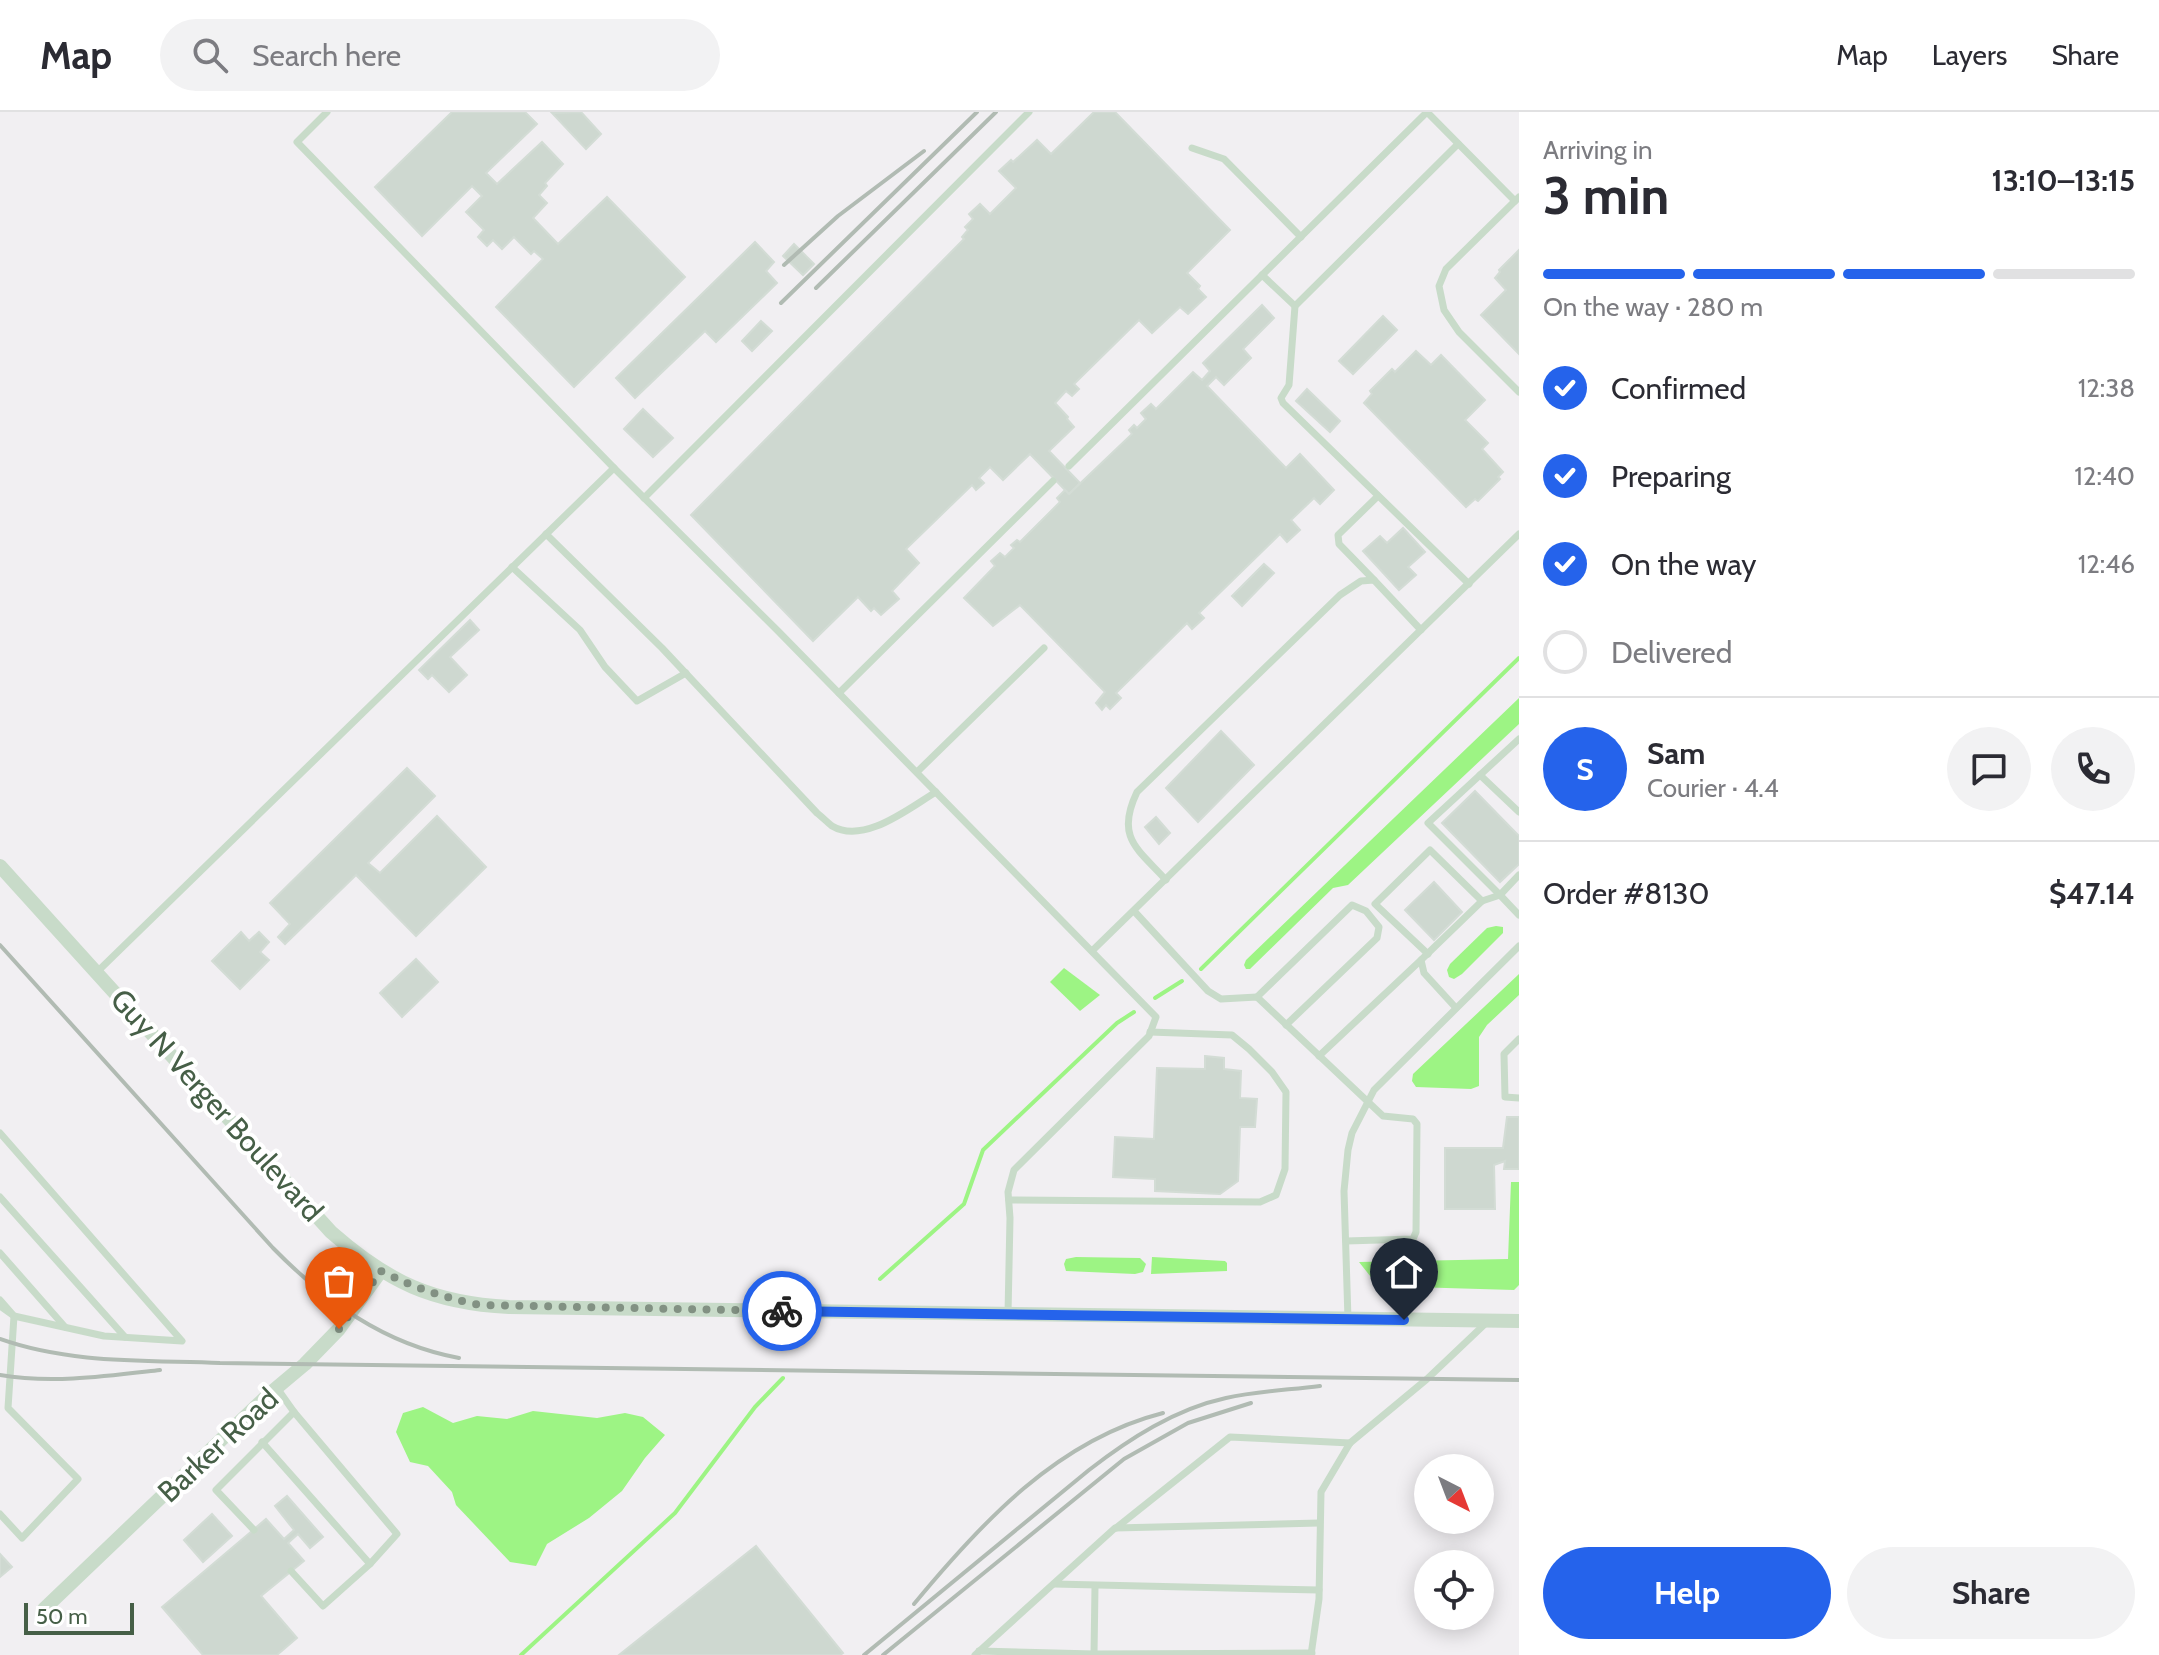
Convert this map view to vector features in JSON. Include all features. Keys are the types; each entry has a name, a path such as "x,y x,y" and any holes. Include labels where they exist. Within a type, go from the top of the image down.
{"street":[{"name":"Guy N Verger Boulevard","path":"0,866 331,1232 381,1271 412,1287 443,1297 479,1305 1519,1321"},
{"name":"Barker Road","path":"44,1609 305,1364 339,1329 381,1271"}],"lane":[{"path":"327,112 297,142 1156,1017 1149,1036 1014,1170 1008,1192 1008,1314"},
{"path":"644,498 1029,112"},
{"path":"1069,466 1427,112 1517,199 1446,269 1439,286 1444,310 1459,332 1519,392"},
{"path":"1458,144 1295,306 1289,385 1281,398 1469,584"},
{"path":"1192,148 1224,159 1301,237"},
{"path":"1262,275 1295,306"},
{"path":"96,973 614,468"},
{"path":"839,693 1053,481"},
{"path":"1378,496 1338,535 1339,544 1421,630"},
{"path":"546,534 686,673 817,813 834,827 850,831 872,829 936,792"},
{"path":"1092,951 1519,534"},
{"path":"512,567 580,630 605,667 637,701 686,673"},
{"path":"1166,880 1130,840 1127,822 1137,792 1340,595 1361,581 1374,580"},
{"path":"917,772 1044,648"},
{"path":"1519,739 1428,823 1519,915"},
{"path":"1480,775 1519,812"},
{"path":"1428,954 1375,904 1386,893 1430,850 1482,901"},
{"path":"1319,1056 1482,901 1500,895 1519,875"},
{"path":"1134,911 1208,991 1221,999 1257,997 1352,905 1366,911 1379,927 1377,938 1286,1025"},
{"path":"1348,1319 1344,1191 1352,1133 1374,1090 1519,946"},
{"path":"1421,960 1424,973 1456,1008"},
{"path":"1257,997 1383,1116 1413,1119 1417,1124 1416,1232 1413,1239 1346,1241"},
{"path":"1009,1200 1260,1202 1276,1195 1285,1169 1286,1092 1272,1072 1232,1035 1150,1032"},
{"path":"1519,1039 1504,1054 1505,1097 1519,1098"},
{"path":"0,1133 182,1341 104,1336 14,1316 0,1306"},
{"path":"0,1197 125,1337"},
{"path":"0,1253 65,1327"},
{"path":"0,1300 14,1316 8,1408 78,1479 22,1538 0,1514"},
{"path":"977,1653 1312,1654 1319,1590 1321,1492 1350,1443 1427,1379 1487,1321"},
{"path":"277,1388 397,1534 370,1564 323,1606 291,1571"},
{"path":"254,1530 216,1490 294,1412"},
{"path":"977,1653 1115,1528 1230,1437 1350,1443"},
{"path":"262,1442 370,1564"},
{"path":"1115,1528 1319,1523"},
{"path":"1054,1584 1319,1590"},
{"path":"1094,1654 1095,1586"}],"shaded area":[{"path":"1519,698 1519,724 1348,885 1333,888 1250,969 1246,969 1246,960"},
{"path":"1503,927 1503,933 1462,974 1454,979 1449,977 1447,970 1450,964 1487,928"},
{"path":"1064,968 1100,995 1080,1011 1050,982"},
{"path":"1519,974 1519,995 1487,1025 1479,1037 1479,1086 1471,1089 1416,1087 1412,1081 1413,1074"},
{"path":"1511,1182 1519,1182 1519,1285 1514,1290 1378,1286 1359,1262 1508,1259"},
{"path":"1152,1257 1225,1261 1227,1271 1151,1274"},
{"path":"1140,1258 1146,1264 1143,1272 1135,1274 1066,1271 1066,1259"},
{"path":"423,1407 453,1423 477,1416 507,1419 533,1411 597,1418 625,1413 643,1417 665,1435 622,1491 589,1518 547,1544 536,1566 510,1562 456,1505 452,1492 428,1466 410,1462 396,1432 403,1413"}],"building":[{"path":"452,112 525,112 537,124 486,173 497,184 542,142 563,164 545,183 547,186 539,195 547,203 533,218 558,244 607,197 685,277 574,387 496,307 543,259 534,251 531,254 514,237 502,249 493,240 487,246 478,237 484,230 466,212 482,196 472,186 422,236 375,187"},
{"path":"581,112 601,134 586,149 552,113"},
{"path":"1094,112 1115,112 1230,230 1187,273 1206,297 1188,314 1180,307 1152,333 1139,320 1074,384 1079,389 1072,396 1066,391 1055,403 1074,427 1049,451 1080,483 1069,494 1030,454 1003,480 990,467 979,478 984,483 976,490 972,485 906,549 919,563 892,591 899,599 881,615 874,608 871,611 858,597 813,641 691,515 964,239 962,237 968,230 965,227 973,219 969,214 980,204 990,214 1016,188 999,171 1037,140 1051,154"},
{"path":"755,242 774,262 766,271 777,283 716,342 705,331 635,398 616,378"},
{"path":"794,244 814,264 803,275 783,256"},
{"path":"1519,250 1519,354 1481,315 1506,290 1495,278"},
{"path":"1262,305 1274,318 1243,349 1251,358 1224,385 1216,377 1207,386 1286,468 1300,454 1334,490 1320,504 1314,498 1291,520 1300,530 1287,542 1280,534 1199,613 1204,618 1192,629 1187,623 1116,693 1121,698 1110,709 1106,705 1102,710 1096,703 1105,692 1020,605 993,626 964,598 995,566 991,561 1000,553 1005,557 1014,548 1011,545 1017,540 1020,542 1060,502 1057,498 1065,490 1069,494 1132,434 1129,430 1134,425 1137,428 1146,419 1141,413 1151,404 1156,409 1193,372 1202,380 1210,371 1203,363"},
{"path":"1383,316 1397,330 1353,374 1339,361"},
{"path":"761,321 772,331 752,351 742,341"},
{"path":"1416,351 1431,365 1441,355 1485,400 1465,420 1488,443 1482,449 1503,472 1478,501 1475,499 1466,507 1364,403 1372,394 1370,391 1392,369 1395,372"},
{"path":"1307,389 1340,421 1330,432 1296,401"},
{"path":"643,409 673,438 653,457 624,429"},
{"path":"1403,528 1425,552 1408,567 1416,575 1399,590 1363,551 1380,536 1387,543"},
{"path":"1264,564 1274,573 1242,606 1232,596"},
{"path":"470,620 479,630 450,657 467,675 449,692 432,675 428,679 419,670"},
{"path":"1221,731 1254,765 1198,822 1166,788"},
{"path":"407,768 435,796 368,863 380,873 437,816 486,867 416,936 356,875 285,944 278,937 290,924 270,903"},
{"path":"1475,791 1519,836 1519,864 1500,882 1442,823"},
{"path":"1156,817 1170,833 1159,844 1145,827"},
{"path":"1434,882 1462,912 1434,940 1405,910"},
{"path":"241,932 249,941 259,932 269,942 260,952 269,960 240,989 212,961"},
{"path":"416,959 438,982 402,1017 380,993"},
{"path":"1205,1056 1224,1058 1224,1069 1241,1071 1240,1098 1257,1099 1255,1127 1240,1127 1238,1181 1220,1194 1155,1191 1155,1179 1113,1177 1115,1137 1154,1139 1157,1068 1205,1069"},
{"path":"1507,1117 1519,1117 1519,1169 1504,1169 1505,1161 1494,1165 1495,1209 1445,1209 1445,1148 1503,1148"},
{"path":"287,1496 323,1537 310,1548 298,1534 288,1543 304,1561 261,1596 297,1638 277,1655 203,1655 162,1607 266,1519 284,1539 294,1530 275,1506"},
{"path":"212,1514 232,1536 203,1562 184,1540"},
{"path":"756,1546 843,1653 619,1655"},
{"path":"0,1554 12,1567 0,1577"}],"waterway":[{"path":"1201,969 1519,658"},
{"path":"1155,998 1182,981"},
{"path":"880,1279 964,1204 983,1150 1117,1023 1134,1012"},
{"path":"521,1655 675,1513 755,1407 783,1378"}],"railway":[{"path":"781,303 977,112"},
{"path":"816,288 996,112"},
{"path":"784,265 838,216 924,151"},
{"path":"0,945 293,1268 335,1303 381,1331 459,1358"},
{"path":"0,1339 81,1357 164,1362 1519,1380"},
{"path":"0,1375 60,1379 160,1370"},
{"path":"864,1655 1089,1470 1153,1426 1226,1398 1320,1386"},
{"path":"883,1655 1124,1459 1188,1423 1251,1403"},
{"path":"914,1604 994,1515 1055,1464 1089,1443 1163,1413"}],"way so far":[{"path":"339,1329 381,1271 412,1287 479,1305 782,1311"}],"route":[{"path":"782,1311 1404,1320"}]}
